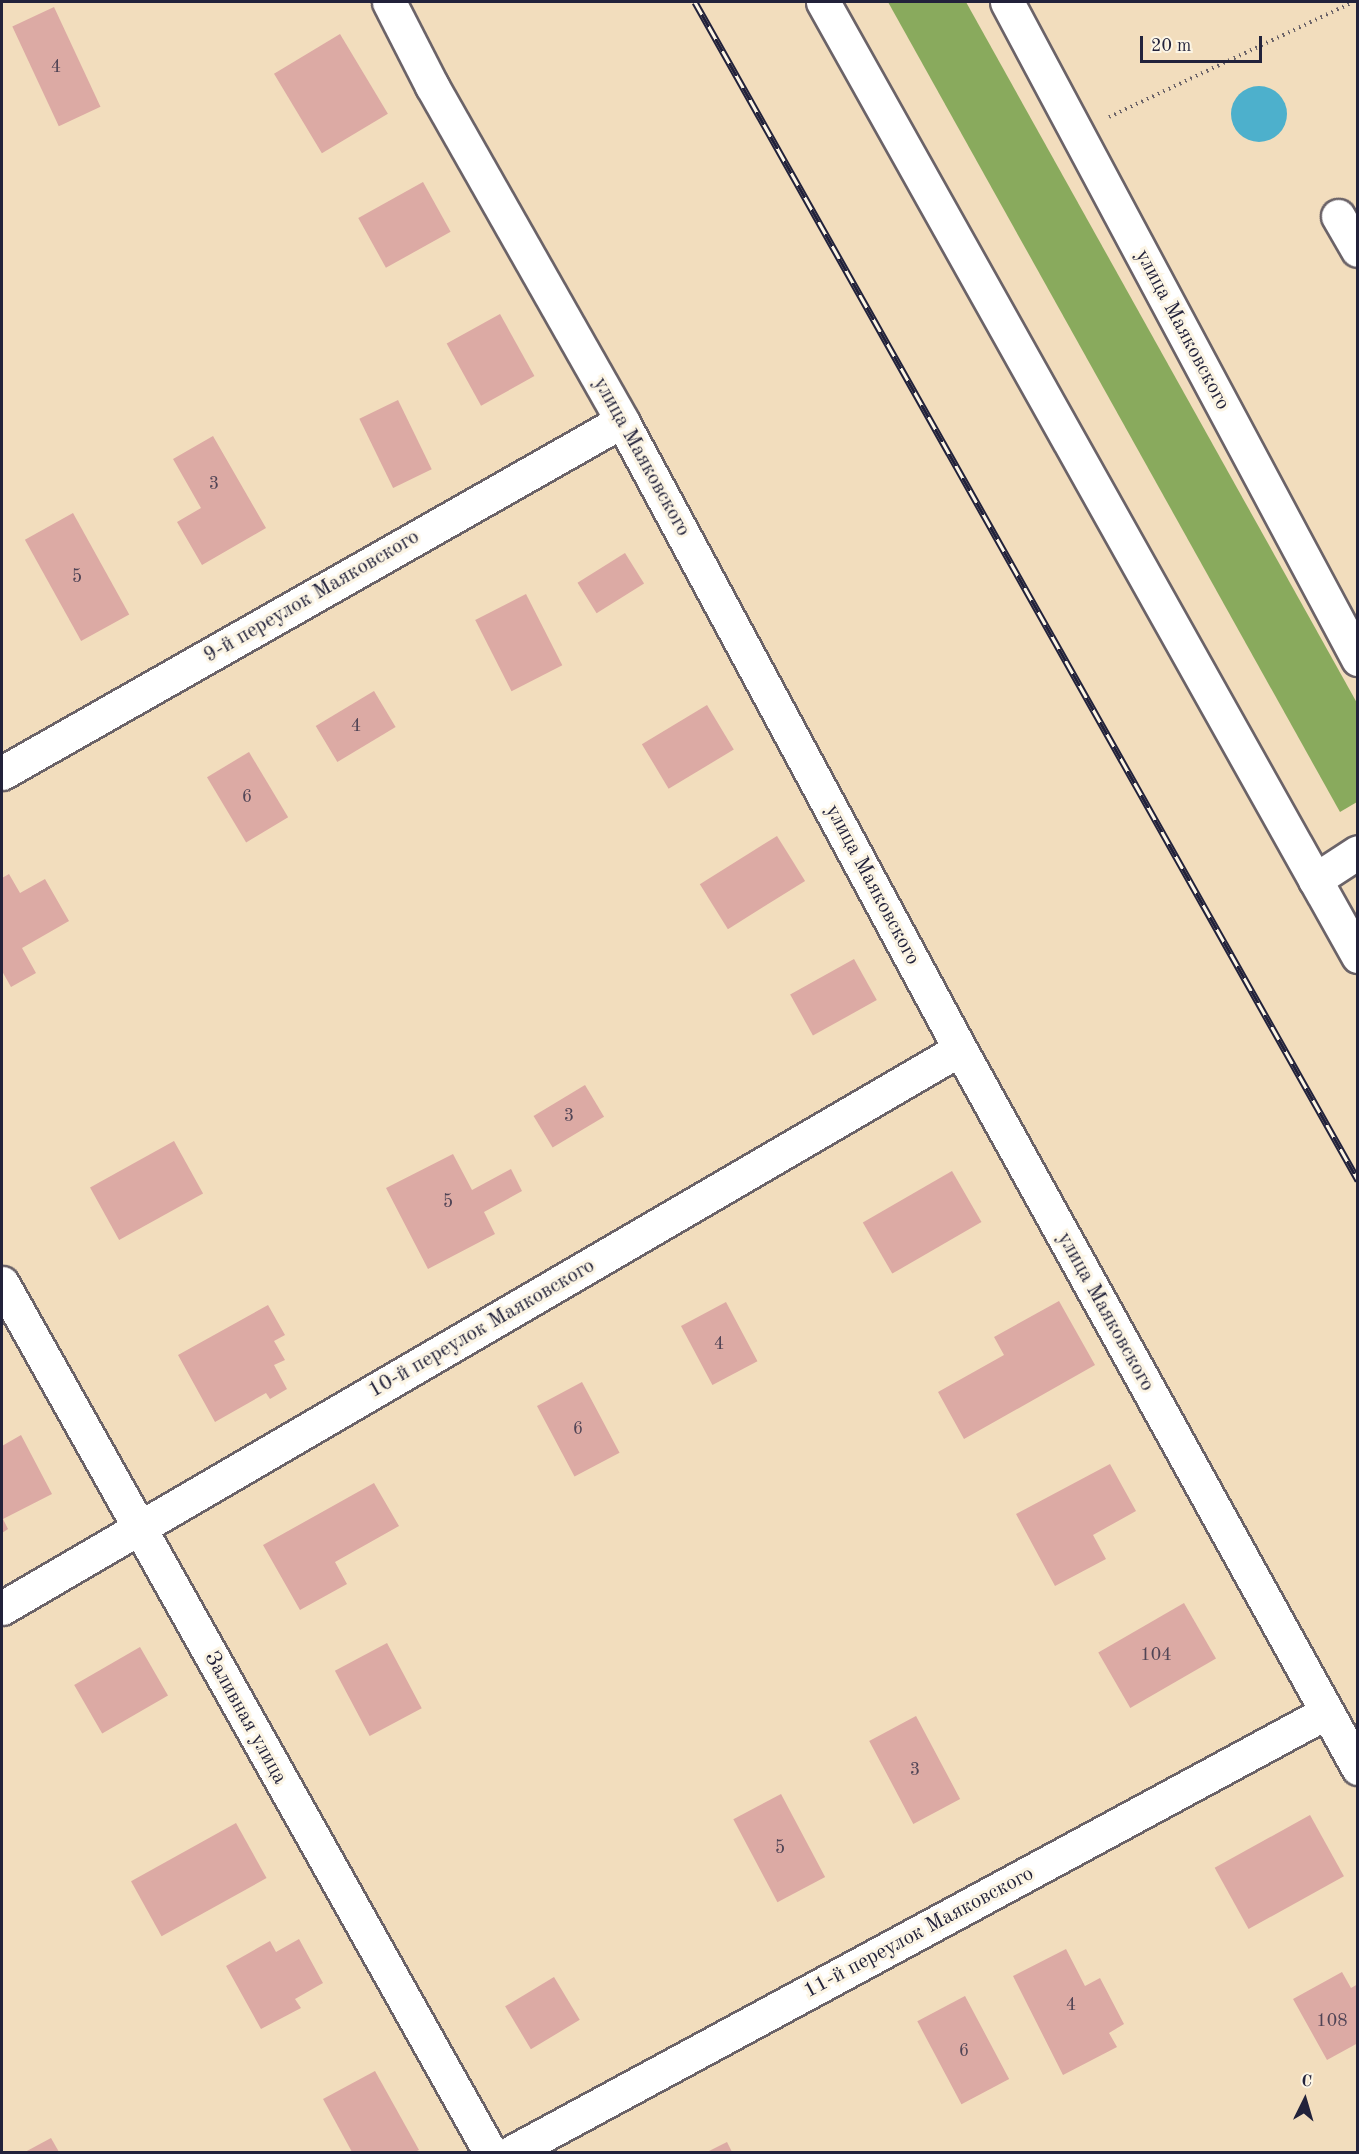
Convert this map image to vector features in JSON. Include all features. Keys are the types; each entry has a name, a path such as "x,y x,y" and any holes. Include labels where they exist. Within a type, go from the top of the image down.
{"street":[{"name":"улица Маяковского","path":"389,2 432,86 622,420 960,1049 1325,1713 1358,1768"},
{"path":"823,2 1358,956"},
{"name":"улица Маяковского","path":"1007,2 1358,659"},
{"path":"1338,216 1358,250"},
{"name":"9-й переулок Маяковского","path":"2,773 622,420"},
{"path":"1315,880 1358,852"},
{"name":"10-й переулок Маяковского","path":"2,1608 960,1049"},
{"name":"Заливная улица","path":"2,1283 490,2152"},
{"name":"11-й переулок Маяковского","path":"512,2152 1325,1713"}],"path":[{"path":"1100,109 1108,117 1353,2"}],"green space":[{"path":"888,2 966,2 1357,703 1357,802 1340,812"}],"water":[{"path":"1253,86 1265,86 1279,94 1287,108 1285,125 1279,134 1265,142 1253,142 1236,130 1231,120 1231,108 1243,91"}],"building":[{"path":"54,7 100,107 59,126 12,26"},
{"path":"340,34 388,114 322,153 274,74"},
{"path":"423,182 451,232 386,268 358,218"},
{"path":"500,314 534,376 481,406 447,344"},
{"path":"398,400 432,469 393,488 359,419"},
{"path":"213,436 266,528 202,565 177,522 201,508 173,459"},
{"path":"73,513 129,614 81,641 25,540"},
{"path":"625,553 644,584 597,613 578,583"},
{"path":"526,594 562,665 512,691 475,620"},
{"path":"374,691 396,727 337,762 316,726"},
{"path":"707,705 734,750 669,789 642,744"},
{"path":"249,752 288,817 246,842 207,777"},
{"path":"777,836 805,881 728,929 700,884"},
{"path":"9,874 20,893 45,879 69,921 22,948 36,973 11,987 2,971 2,878"},
{"path":"854,959 877,1000 813,1035 790,994"},
{"path":"585,1085 604,1117 553,1148 534,1116"},
{"path":"174,1141 203,1193 119,1240 90,1188"},
{"path":"453,1154 472,1190 511,1169 522,1191 484,1212 495,1234 428,1269 386,1188"},
{"path":"952,1171 982,1222 892,1274 863,1222"},
{"path":"1059,1301 1095,1365 964,1439 938,1392 1004,1355 994,1337"},
{"path":"726,1302 757,1361 712,1385 681,1326"},
{"path":"268,1305 285,1335 274,1341 285,1360 274,1365 287,1389 270,1399 266,1393 215,1422 178,1355"},
{"path":"582,1382 620,1453 575,1477 537,1406"},
{"path":"21,1435 52,1494 3,1519 8,1529 2,1533 2,1446"},
{"path":"1110,1464 1136,1511 1093,1535 1106,1559 1055,1586 1016,1514"},
{"path":"374,1483 399,1526 335,1562 347,1584 300,1610 263,1545"},
{"path":"1184,1603 1216,1658 1130,1708 1098,1652"},
{"path":"387,1643 422,1708 370,1736 335,1671"},
{"path":"140,1647 168,1695 102,1733 74,1685"},
{"path":"916,1716 960,1799 913,1824 869,1741"},
{"path":"781,1794 825,1877 777,1902 733,1819"},
{"path":"1310,1815 1344,1876 1249,1929 1215,1868"},
{"path":"236,1823 267,1878 162,1936 131,1881"},
{"path":"299,1939 323,1983 295,1999 301,2008 261,2029 226,1966 270,1941 276,1952"},
{"path":"1066,1949 1085,1986 1100,1978 1124,2024 1109,2033 1117,2047 1063,2075 1013,1976"},
{"path":"1342,1972 1351,1988 1358,1984 1358,2043 1327,2060 1293,1999"},
{"path":"554,1977 580,2020 531,2049 505,2006"},
{"path":"965,1996 1009,2079 961,2104 917,2021"},
{"path":"375,2071 419,2150 415,2152 352,2152 323,2099"},
{"path":"51,2138 59,2152 25,2152"},
{"path":"727,2142 732,2152 707,2152"}],"railway":[{"path":"695,2 1358,1180"}]}
